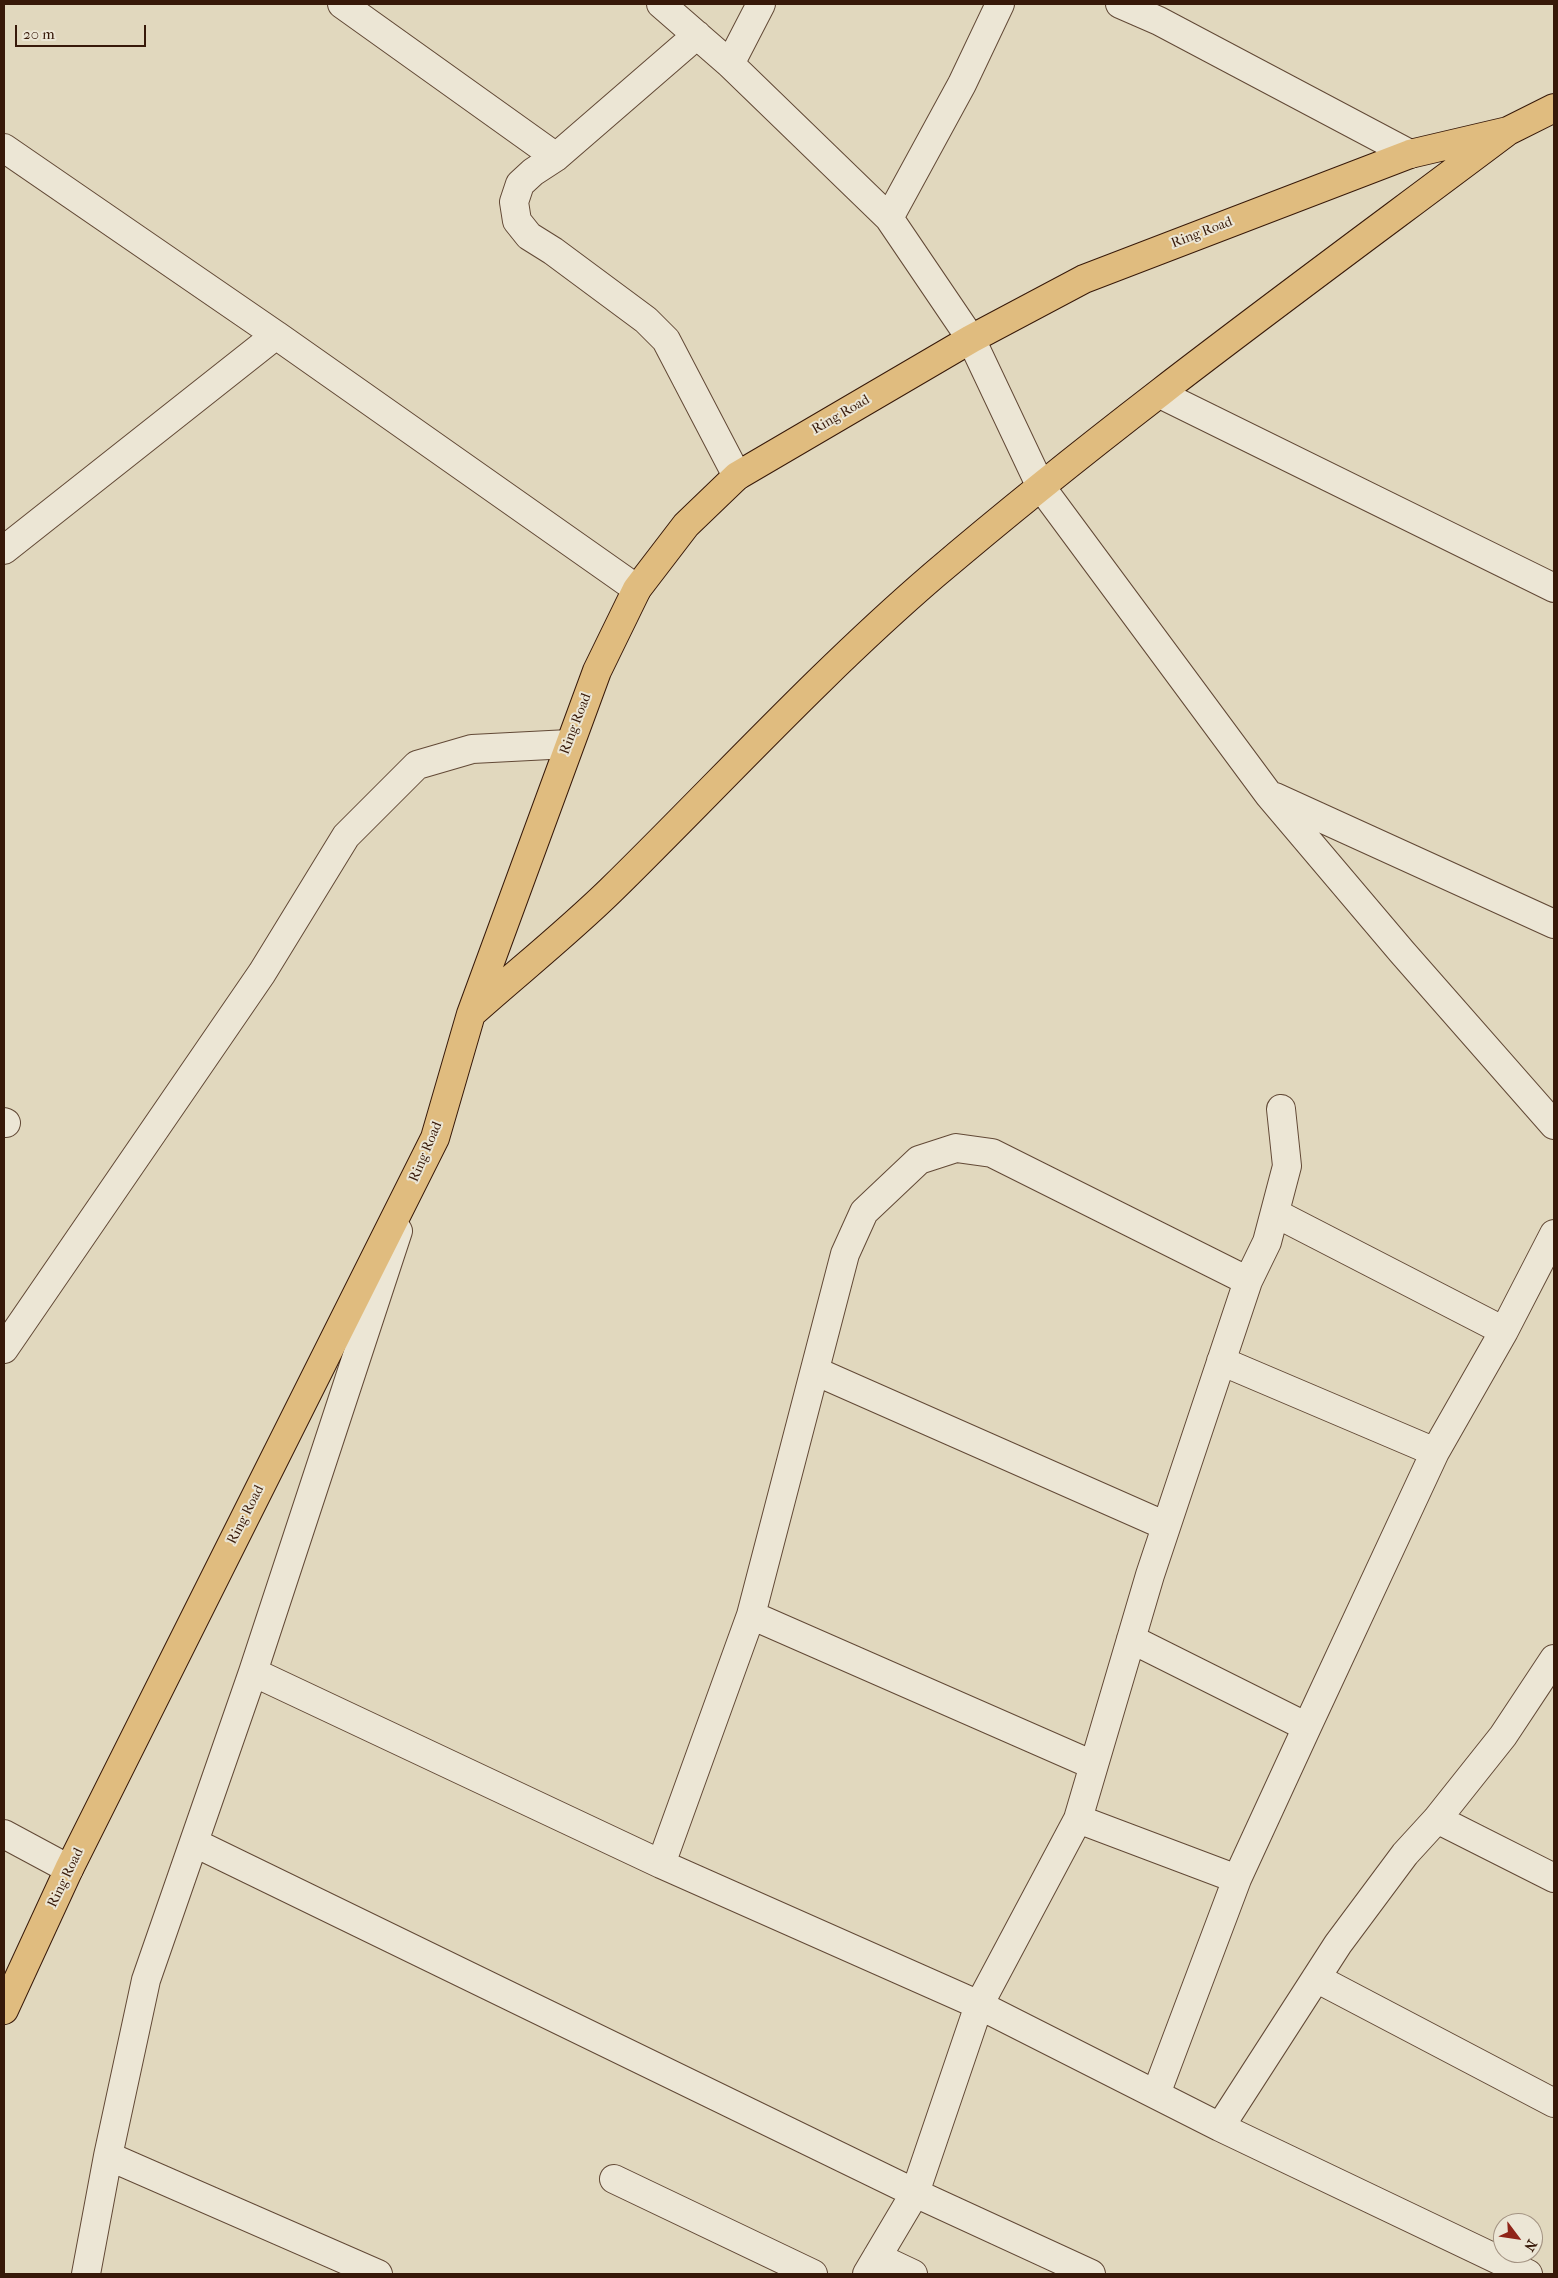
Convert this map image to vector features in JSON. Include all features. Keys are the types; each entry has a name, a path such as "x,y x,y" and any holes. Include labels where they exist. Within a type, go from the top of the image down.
{"main road":[{"name":"Ring Road","path":"471,1014 608,894 825,675 932,577 1041,487 1160,394 1508,130 1554,108"},
{"name":"Ring Road","path":"4,2010 69,1869 435,1138 471,1014 568,744 597,672 637,589 686,525 737,476 971,338 1084,279 1410,154 1508,130"}],"street":[{"path":"342,4 556,157"},
{"path":"661,4 730,64 889,218 971,338 1041,487 1270,795 1402,952 1554,1125"},
{"path":"730,64 761,4"},
{"path":"889,218 962,84 1000,4"},
{"path":"1120,4 1164,13 1410,154"},
{"path":"697,35 556,157 533,172 520,184 514,202 517,221 529,236 646,320 666,340 737,476"},
{"path":"4,148 637,589"},
{"path":"4,550 276,336"},
{"path":"1160,394 1554,588"},
{"path":"4,1349 256,981 346,836 417,765 472,749 568,744"},
{"path":"1270,795 1554,924"},
{"path":"913,2274 872,2266 915,2193 979,2005 1078,1819 1166,1526 1248,1281 1267,1242 1287,1166 1281,1109"},
{"path":"661,1864 751,1615 845,1254 864,1212 919,1160 956,1148 992,1153 1248,1281"},
{"path":"86,2274 108,2156 146,1980 253,1672 415,1179"},
{"path":"1275,1213 1504,1331"},
{"path":"1156,2094 1237,1879 1307,1727 1435,1452 1504,1331 1554,1234"},
{"path":"1221,1361 1435,1452"},
{"path":"815,1371 1166,1526"},
{"path":"751,1615 1093,1765"},
{"path":"1131,1639 1307,1727"},
{"path":"1220,2126 1316,1978 1405,1854 1437,1819 1503,1736 1553,1664"},
{"path":"253,1672 661,1864 979,2005 1220,2126 1528,2274"},
{"path":"1078,1819 1237,1879"},
{"path":"1437,1819 1554,1878"},
{"path":"4,1834 69,1869"},
{"path":"195,1843 915,2193 1090,2274"},
{"path":"1316,1978 1554,2103"},
{"path":"108,2156 378,2274"},
{"path":"614,2179 813,2274"}]}
